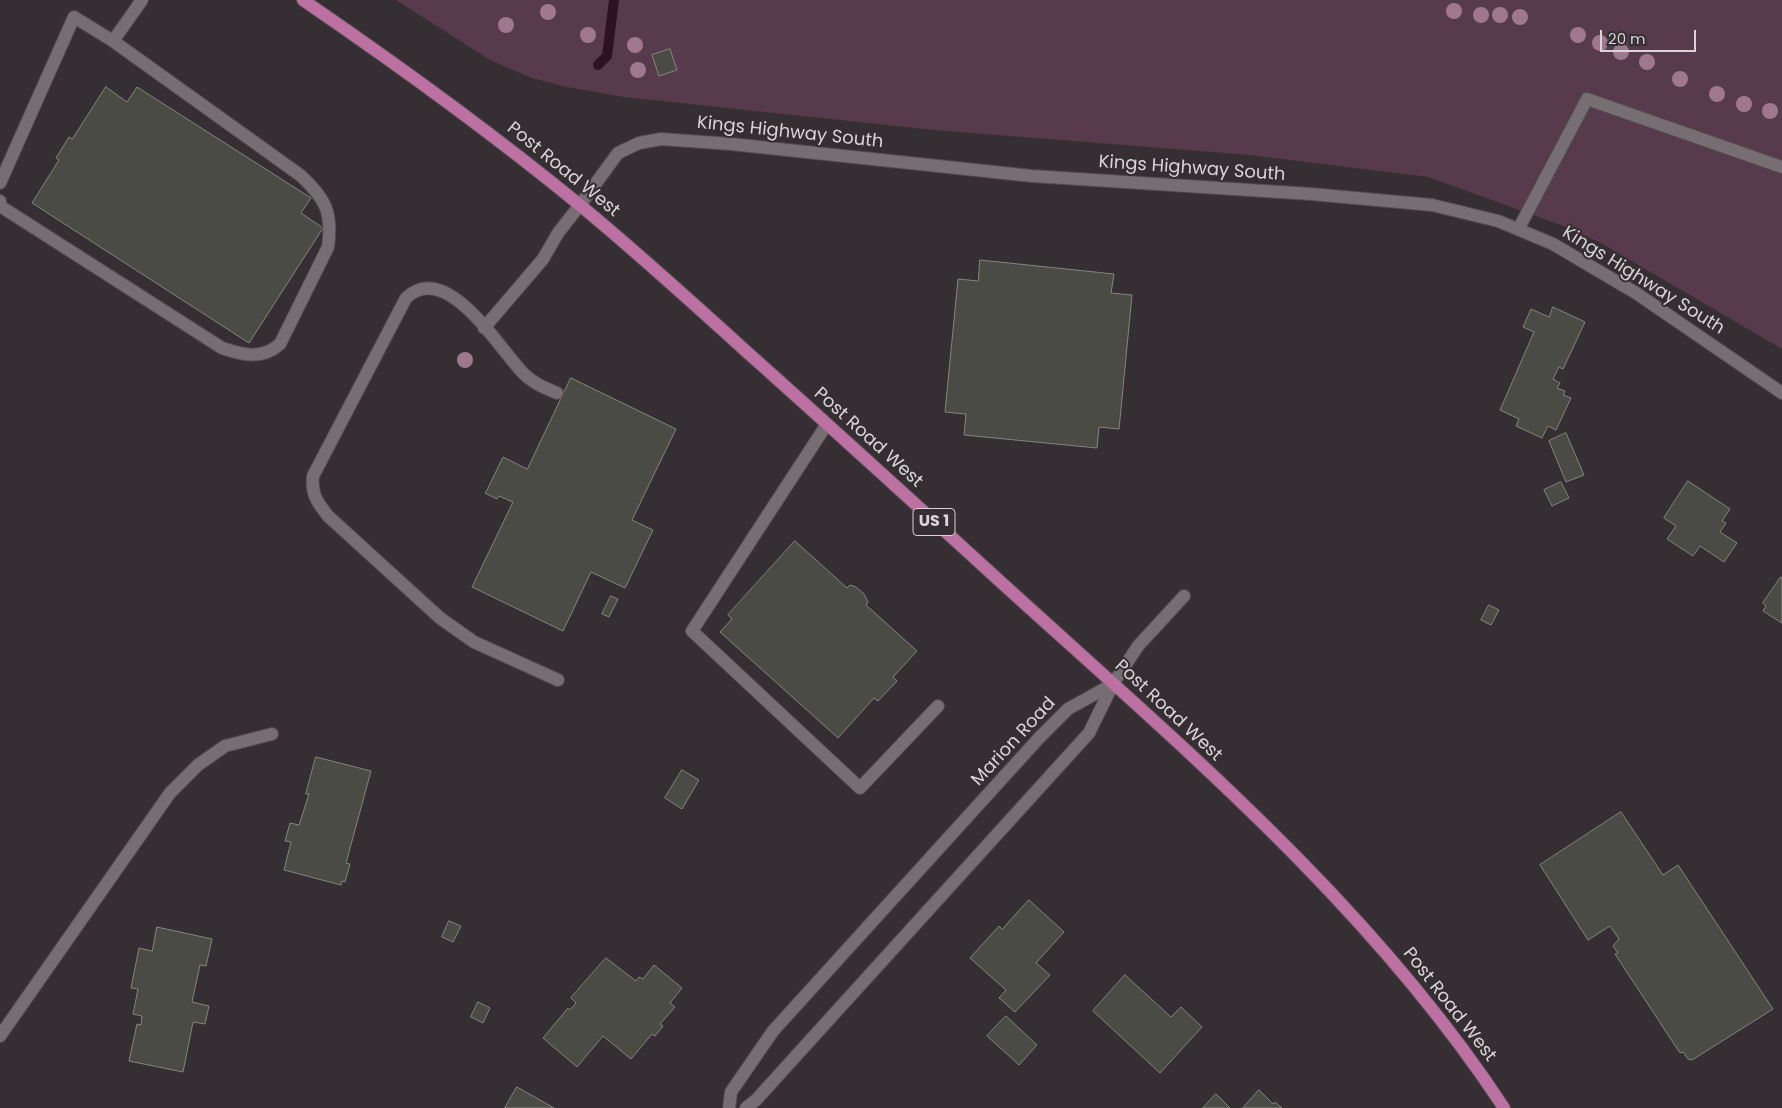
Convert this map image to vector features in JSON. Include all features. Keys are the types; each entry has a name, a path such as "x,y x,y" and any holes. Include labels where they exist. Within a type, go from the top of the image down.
{"main road":[{"name":"Post Road West","path":"303,0 429,89 580,205 650,264 1113,684 1265,826 1356,919 1430,1004 1504,1108"}],"street":[{"path":"113,41 142,0"},
{"path":"0,183 74,18 113,41 300,174 319,193 328,213 330,230 328,247 280,344 272,351 258,355 241,354 222,348 0,206 0,202"},
{"path":"1519,228 1587,99 1782,167"},
{"name":"Kings Highway South","path":"484,328 544,259 558,233 618,153 639,143 661,139 731,144 1032,176 1408,202 1455,210 1519,228 1553,244 1623,285 1782,393"},
{"path":"557,393 538,385 525,375 463,303 438,289 420,289 406,298 313,476 311,490 317,503 328,516 440,618 474,642 558,680"},
{"path":"827,424 692,631 860,788 938,706"},
{"path":"746,1108 756,1100 1089,733 1113,684 1138,646 1184,596"},
{"name":"Marion Road","path":"729,1108 731,1092 774,1031 1039,738 1068,709 1113,684"},
{"path":"0,1036 170,793 198,765 225,746 272,734"}],"shaded area":[{"path":"396,0 1782,0 1782,349 1599,242 1561,225 1428,177 1250,155 934,130 624,97 567,87 532,78 490,60"}],"building":[{"path":"670,49 677,70 659,76 652,55"},
{"path":"106,87 127,102 137,87 311,198 301,213 323,228 249,343 32,203 59,160 56,158 69,137 72,139"},
{"path":"980,260 1114,274 1111,293 1132,295 1119,429 1099,427 1097,448 964,435 966,414 945,412 958,279 978,281"},
{"path":"1553,307 1585,322 1563,369 1559,367 1553,379 1560,383 1557,388 1565,391 1563,395 1571,398 1556,430 1548,426 1542,438 1516,426 1519,419 1500,410 1534,332 1523,327 1531,309 1549,317"},
{"path":"571,378 676,429 632,520 653,530 625,588 591,572 563,631 472,587 513,502 499,496 497,499 485,493 503,457 527,469"},
{"path":"1566,433 1584,475 1566,482 1549,441"},
{"path":"1688,481 1730,509 1722,521 1726,523 1720,532 1737,543 1724,562 1700,546 1693,556 1667,539 1676,526 1664,518"},
{"path":"1561,482 1569,498 1552,506 1544,490"},
{"path":"795,541 847,588 850,585 856,587 864,594 868,602 866,605 917,651 893,677 897,681 878,701 874,698 838,738 720,632 732,619 728,615"},
{"path":"1781,577 1782,623 1763,611 1766,606 1763,603"},
{"path":"611,596 618,599 609,617 602,614"},
{"path":"1489,605 1499,610 1491,625 1481,620"},
{"path":"316,757 371,771 346,863 350,864 345,882 342,881 341,885 284,870 291,842 285,841 290,823 299,825 309,794 306,794"},
{"path":"682,770 699,780 682,809 665,798"},
{"path":"1621,812 1663,875 1678,865 1773,1009 1692,1060 1688,1059 1683,1052 1680,1053 1615,954 1618,953 1613,946 1619,939 1610,926 1588,940 1540,865"},
{"path":"1029,900 1064,932 1036,963 1050,975 1015,1012 999,998 1006,990 970,958 999,926 1002,929"},
{"path":"449,921 461,926 453,942 442,937"},
{"path":"157,927 212,939 206,966 200,965 192,1002 209,1006 205,1024 193,1022 183,1072 129,1061 137,1024 141,1025 142,1016 133,1014 138,989 131,988 139,948 152,951"},
{"path":"606,958 636,981 639,977 643,979 654,965 682,988 670,1003 675,1007 660,1024 663,1026 655,1036 652,1034 631,1059 603,1036 577,1067 543,1038 568,1008 570,1010 576,1003 571,998"},
{"path":"1125,975 1171,1017 1181,1007 1202,1027 1160,1073 1093,1011"},
{"path":"478,1002 490,1008 483,1023 471,1017"},
{"path":"1006,1016 1037,1045 1019,1065 987,1036"},
{"path":"517,1087 554,1108 505,1108"},
{"path":"1259,1090 1273,1104 1275,1102 1282,1108 1243,1108"},
{"path":"1216,1094 1230,1108 1203,1108"}],"waterway":[{"path":"598,65 607,56 614,0"}]}
